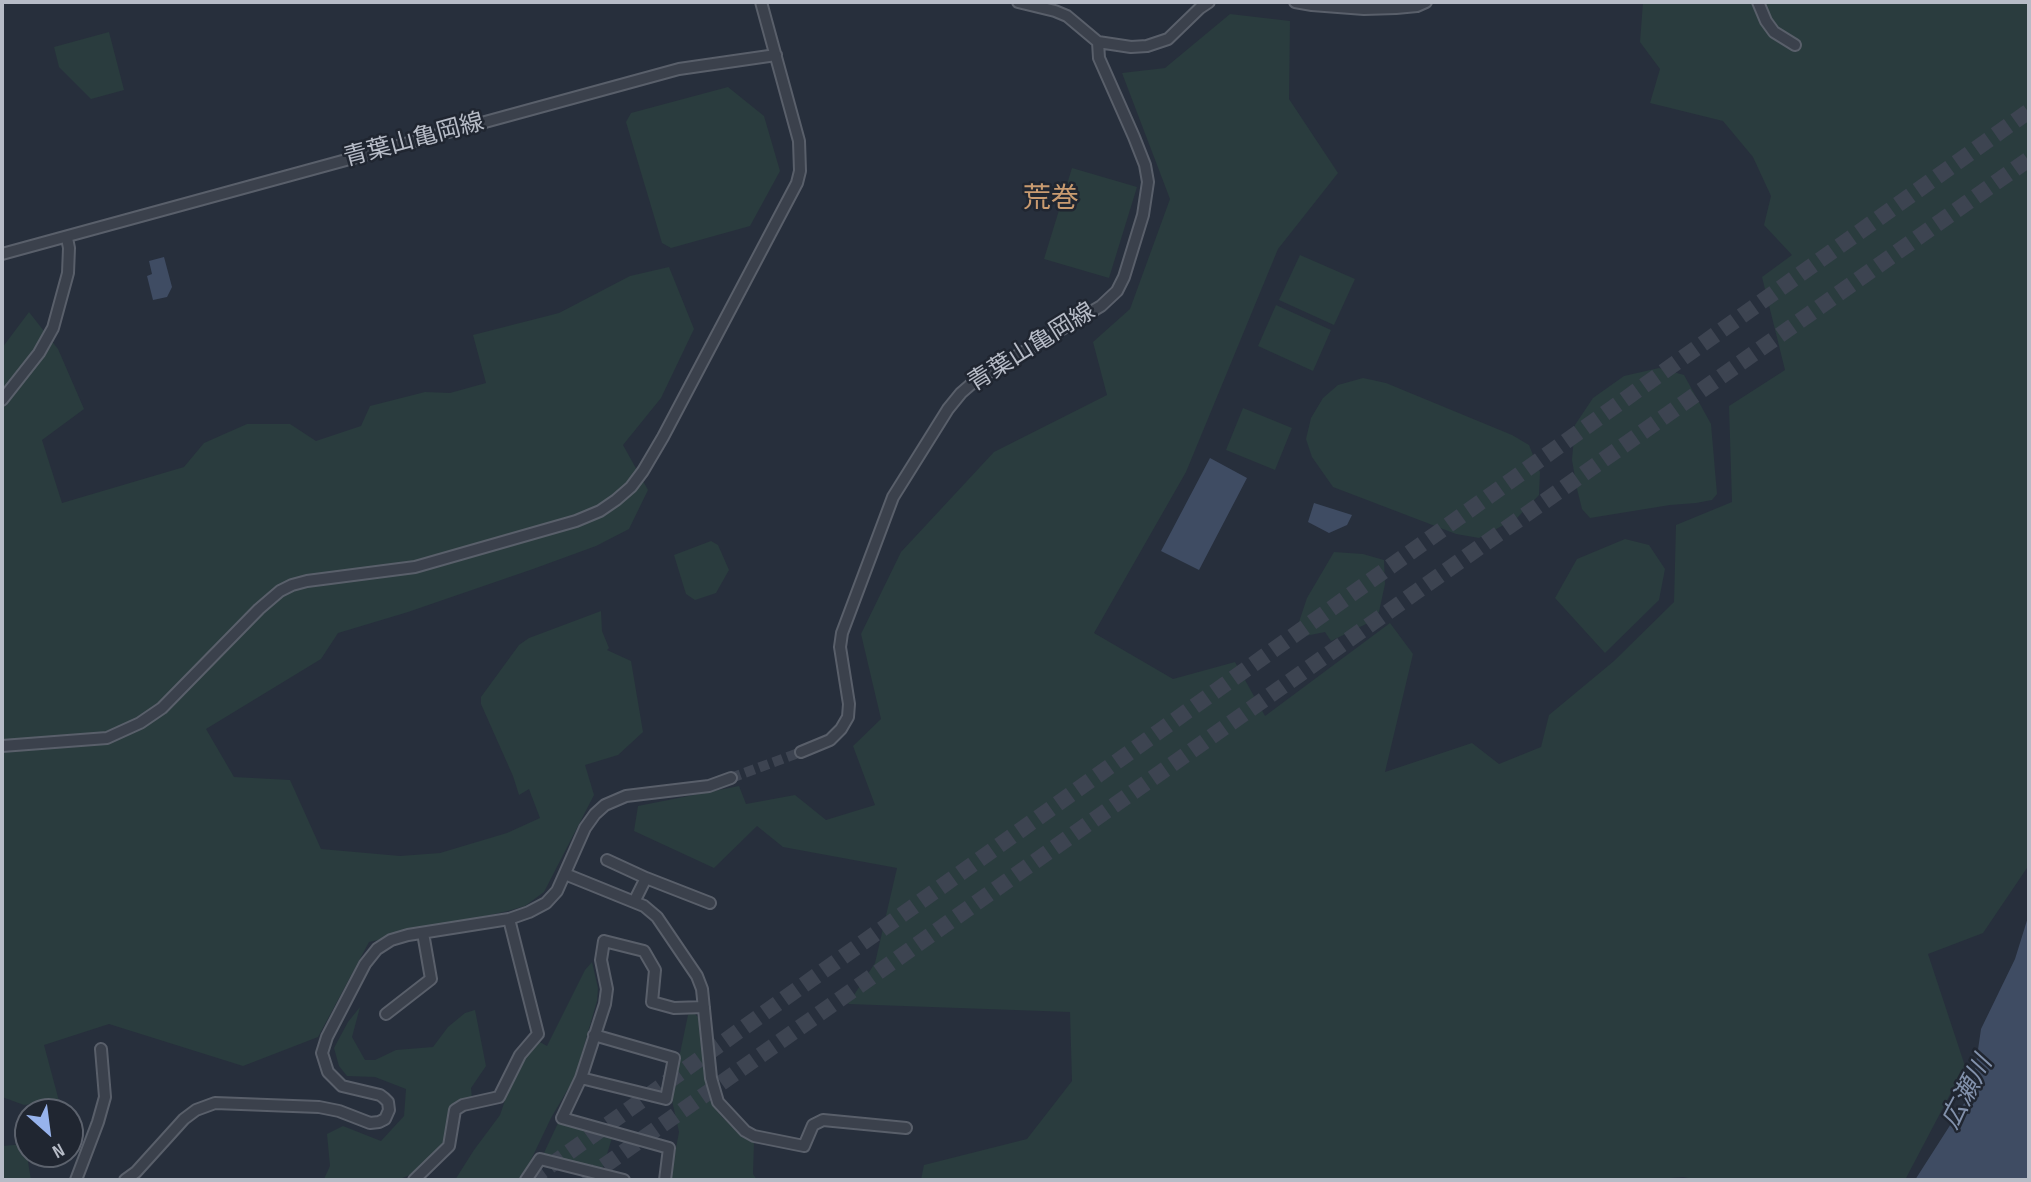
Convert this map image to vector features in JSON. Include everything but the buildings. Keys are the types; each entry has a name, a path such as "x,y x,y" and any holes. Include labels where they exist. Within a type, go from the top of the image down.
{"street":[{"path":"2,746 86,741 117,735 151,717 259,609 292,585 415,566 576,522 600,511 631,488 663,437 797,183 801,159 799,141 761,2"},
{"path":"1018,2 1067,16 1098,42 1132,47 1159,43 1176,32 1209,2"},
{"path":"1295,2 1364,9 1417,6 1426,2"},
{"path":"1758,2 1774,32 1795,45"},
{"name":"青葉山亀岡線","path":"801,752 830,740 848,717 849,704 840,647 842,633 893,497 948,409 976,380 1101,306 1117,291 1124,277 1143,215 1148,182 1145,165 1134,137 1099,58 1098,42"},
{"name":"青葉山亀岡線","path":"2,254 678,69 776,55"},
{"path":"2,400 39,353 53,328 68,273 69,248 66,238"},
{"path":"125,1180 136,1172 184,1119 196,1110 215,1104 319,1107 339,1111 370,1123 385,1119 389,1110 388,1102 380,1095 342,1086 324,1062 322,1053 324,1044 365,964 377,948 391,940 509,919 529,912 545,903 557,891 585,828 594,814 605,805 626,796 709,786 731,778"},
{"path":"607,860 710,904"},
{"path":"565,874 644,906 657,917 697,975 702,989 711,1078 718,1102 745,1131 754,1136 804,1146 813,1125 823,1120 906,1128"},
{"path":"634,902 646,878"},
{"path":"414,1180 449,1146 455,1110 463,1105 499,1097 520,1055 538,1034 509,919"},
{"path":"386,1014 431,979 423,933"},
{"path":"665,1180 669,1148 562,1118 582,1078 605,1004 607,994 601,960 604,941 644,951 655,970 652,1002 674,1008 704,1006"},
{"path":"582,1078 666,1100 674,1058 594,1035"},
{"path":"76,1180 99,1122 105,1097 101,1049"},
{"path":"526,1180 540,1159 624,1180"}],"shaded area":[{"path":"1643,2 2029,2 2029,865 1983,933 1928,954 1965,1066 1905,1180 1699,1180 1683,1177 1648,1180 921,1180 924,1165 1027,1139 1072,1081 1070,1012 848,1004 875,963 897,868 783,847 757,826 714,868 634,831 638,806 739,786 746,804 795,795 826,820 875,805 853,746 881,719 861,634 901,552 994,452 1107,395 1093,342 1130,309 1170,199 1122,73 1165,68 1230,14 1290,21 1289,99 1338,173 1278,249 1186,472 1094,633 1173,679 1235,662 1265,716 1390,623 1413,654 1385,772 1472,743 1499,764 1541,747 1549,715 1614,661 1674,602 1676,525 1732,502 1729,406 1785,370 1762,277 1792,255 1764,225 1771,196 1753,157 1723,121 1650,103 1660,69 1640,42"},
{"path":"109,32 124,90 91,99 59,67 54,47"},
{"path":"728,87 764,116 780,171 750,226 671,248 662,243 626,122 631,113"},
{"path":"1072,168 1137,187 1109,278 1044,259"},
{"path":"1300,255 1355,279 1334,325 1279,300"},
{"path":"669,267 694,329 661,398 623,445 648,490 629,529 596,546 533,569 338,633 321,659 206,729 234,777 290,780 321,849 400,856 440,853 507,833 540,818 529,789 519,795 481,704 481,697 519,645 529,638 601,611 602,631 609,648 607,650 631,661 643,732 618,755 585,765 594,795 544,892 525,906 508,911 369,942 318,1037 243,1066 109,1024 44,1045 58,1098 14,1098 14,1101 2,1097 2,348 29,312 58,349 84,409 42,440 62,503 184,467 204,443 247,424 290,424 316,441 361,426 370,406 425,392 450,393 486,383 473,335 559,313 630,276"},
{"path":"1276,305 1331,330 1313,371 1258,346"},
{"path":"1659,368 1684,375 1711,424 1717,494 1712,500 1590,518 1582,509 1572,460 1575,425 1593,398 1624,376"},
{"path":"1363,378 1386,383 1512,435 1529,445 1540,472 1539,495 1517,518 1479,538 1456,534 1333,487 1312,457 1306,439 1311,418 1323,398 1338,385"},
{"path":"1243,408 1292,428 1275,470 1226,450"},
{"path":"1625,539 1649,545 1665,569 1659,600 1605,653 1555,598 1577,559"},
{"path":"711,541 718,545 729,570 716,593 695,600 686,594 674,555"},
{"path":"1334,552 1363,554 1384,560 1385,584 1379,612 1366,624 1331,641 1325,632 1305,636 1299,622 1307,598"},
{"path":"592,962 598,988 597,1001 575,1077 530,1162 518,1180 455,1180 500,1115 518,1062 538,1041 547,1046 585,970"},
{"path":"360,1007 352,1037 365,1060 375,1060 396,1050 433,1047 448,1027 465,1013 475,1010 486,1066 471,1088 472,1099 454,1105 448,1137 418,1172 397,1180 301,1180 324,1179 330,1166 327,1134 343,1126 381,1141 404,1116 406,1089 375,1077 347,1076 339,1066 334,1048 348,1022"},
{"path":"694,1013 700,1019 710,1101 722,1117 745,1138 754,1142 753,1174 757,1180 670,1180 679,1132 671,1096 688,1015"},
{"path":"558,1123 612,1138 602,1170 543,1155"},
{"path":"14,1145 14,1168 29,1168 31,1180 2,1180 2,1146"}],"water":[{"path":"164,257 172,287 167,297 153,300 147,276 152,274 149,261"},
{"path":"1210,458 1247,478 1199,570 1161,551"},
{"path":"1314,503 1352,515 1347,525 1329,533 1308,522"},
{"name":"広瀬川","path":"2029,914 2029,1175 2026,1180 1915,1180 1972,1091 1981,1029 2015,959"}],"tunnel":[{"path":"530,1180 2029,111"},
{"path":"584,1180 2029,159"},
{"path":"731,778 801,752"}],"district":[{"name":"荒巻","path":"1051,200"}]}
